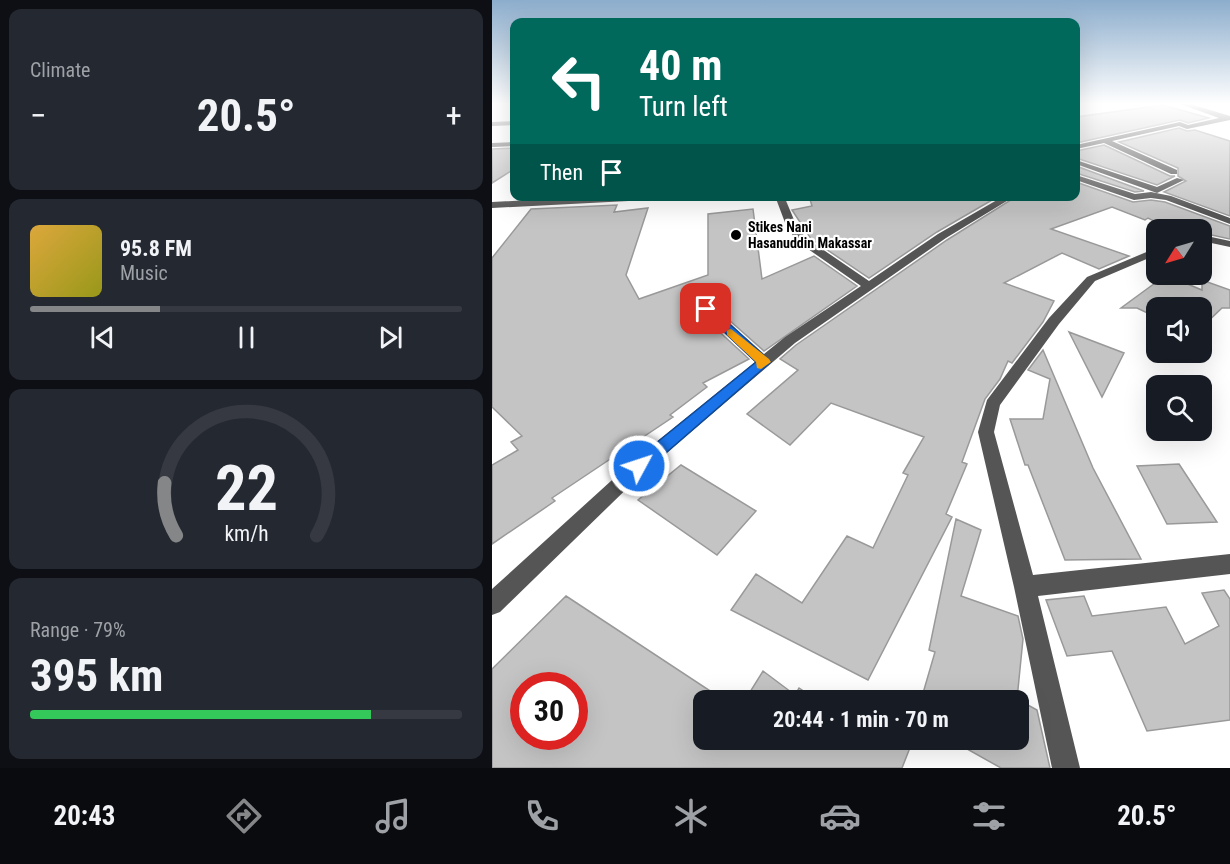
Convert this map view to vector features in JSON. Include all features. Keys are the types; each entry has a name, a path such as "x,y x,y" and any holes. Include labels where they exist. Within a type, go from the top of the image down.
{"street":[{"path":"1080,146 1103,140 1174,171"},
{"path":"492,145 510,144"},
{"path":"1080,163 1157,190 1180,180"},
{"path":"1080,178 1129,196 1139,198 1150,195 1168,198 1230,221"},
{"path":"492,205 570,201"},
{"path":"781,201 792,228 802,240 870,286"},
{"path":"492,604 639,466 790,340 942,236 1002,201"},
{"path":"1212,240 1230,244"},
{"path":"1065,768 1025,587 986,432 993,404 1054,321 1091,279 1146,255"},
{"path":"706,309 764,362"},
{"path":"1025,587 1230,564"}],"building":[{"path":"1128,140 1230,141 1230,216 1164,192 1186,181 1178,176 1178,168 1119,142"},
{"path":"1104,145 1170,176 1175,176 1157,185 1080,159 1080,150"},
{"path":"510,148 510,172 492,183 492,149"},
{"path":"1080,167 1144,191 1135,192 1080,174"},
{"path":"1080,183 1133,202 1151,200 1165,202 1211,219 1148,218 1145,220 1112,207 1051,229 1129,256 1099,269 1062,253 1004,283 1054,301 1043,322 1012,363 1008,361 1000,379 985,399 962,462 967,464 946,514 952,517 868,680 731,610 756,574 802,603 847,536 873,548 908,475 903,473 924,437 831,403 790,445 747,414 798,370 780,359 796,345 947,240 1009,201 1080,201"},
{"path":"810,201 990,201 937,232 869,278 811,239 792,210 812,206"},
{"path":"617,205 614,212 648,208 626,275 639,299 708,275 708,214 753,209 762,279 814,256 857,286 764,351 711,304 700,305 698,310 700,314 749,359 703,383 707,387 670,415 673,417 552,498 555,501 492,544 492,465 518,450 511,442 522,436 492,407 492,258 531,209"},
{"path":"1212,219 1230,226 1230,239 1212,235"},
{"path":"1212,284 1230,290 1230,308 1222,308 1212,318 1212,297 1146,297 1146,312 1137,308 1121,308 1152,285 1190,285 1202,290 1202,285"},
{"path":"1069,332 1124,353 1102,397"},
{"path":"1043,350 1093,468 1141,559 1065,560 1028,465 1025,465 1010,419 1043,419 1050,379 1028,370"},
{"path":"1179,464 1217,522 1167,524 1137,466"},
{"path":"681,465 756,511 717,555 638,500"},
{"path":"956,519 981,530 961,596 1018,616 1023,639 1018,690 924,690 935,652 929,650"},
{"path":"1224,590 1230,599 1230,720 1147,731 1112,651 1067,656 1046,600 1084,596 1092,616 1166,607 1185,644 1219,626 1202,593"},
{"path":"566,596 709,690 693,690 693,750 909,750 902,768 492,768 492,669"},
{"path":"763,671 788,690 751,690"},
{"path":"1029,706 1037,710 1050,768 1001,768 969,750 1029,750"}],"slow traffic":[{"path":"731,333 764,362 761,364"}],"place":[{"name":"Stikes Nani Hasanuddin Makassar","path":"736,235"}],"route":[{"path":"639,466 764,362 706,309"}]}
